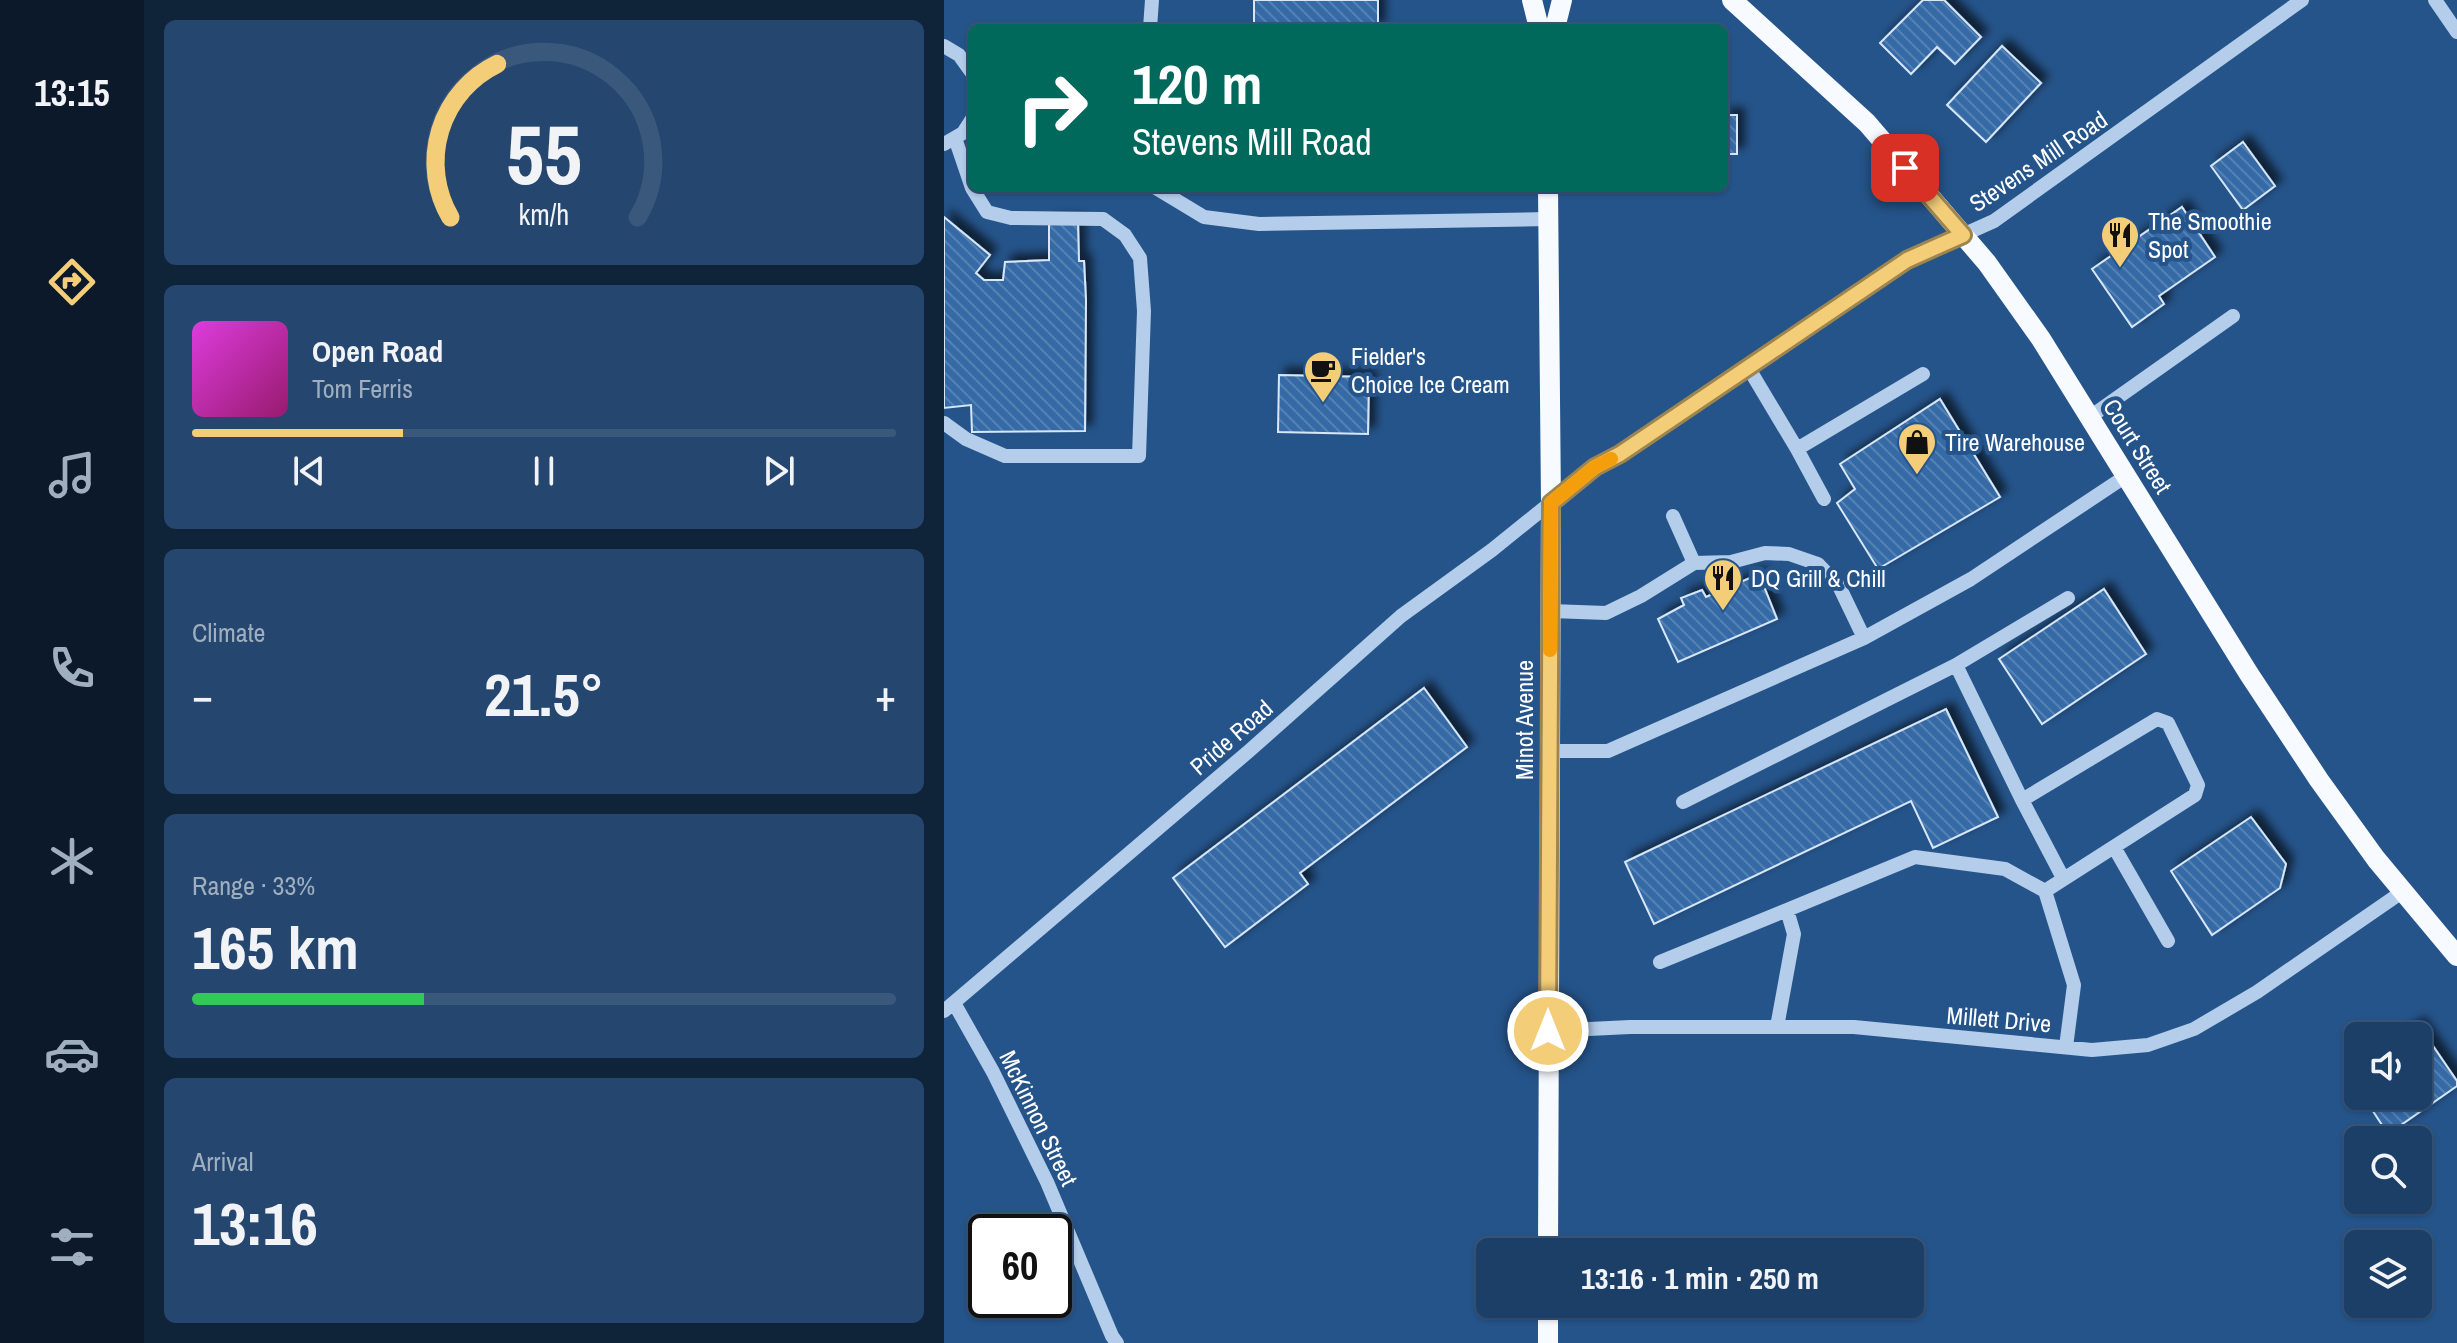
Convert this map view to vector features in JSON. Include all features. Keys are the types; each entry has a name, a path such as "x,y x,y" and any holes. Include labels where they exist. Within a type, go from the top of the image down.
{"main road":[{"path":"1532,0 1538,24"},
{"path":"1556,24 1562,0"},
{"name":"Court Street","path":"1732,0 1867,123 1987,263 2041,339 2249,674 2319,780 2402,892 2457,956"},
{"name":"Minot Avenue","path":"1548,192 1551,503 1548,1238"},
{"path":"1548,1318 1548,1343"}],"street":[{"path":"1150,24 1152,0"},
{"name":"Stevens Mill Road","path":"1551,503 1595,467 1620,454 1907,260 1994,221 2302,0"},
{"path":"2435,0 2457,32"},
{"path":"944,46 959,55 968,67"},
{"path":"968,125 963,133 950,141 968,179"},
{"path":"944,423 966,439 1005,456 1139,456 1144,311 1140,258 1132,243 1103,219 1011,218 987,212 974,192"},
{"path":"1163,192 1204,217 1259,224 1548,219"},
{"path":"2090,417 2233,316"},
{"path":"1748,367 1824,499"},
{"path":"1797,449 1923,374"},
{"path":"1550,751 1608,751 1864,638 1971,579 2126,476"},
{"name":"Pride Road","path":"949,1007 1249,751 1401,616 1551,503"},
{"path":"1673,516 1694,563"},
{"path":"1551,611 1606,613 1641,596 1694,563 1731,562 1765,553 1789,554 1818,564 1839,586 1864,638"},
{"path":"1683,802 1956,665 2068,598"},
{"path":"1956,665 2063,878"},
{"path":"2022,800 2157,719 2168,723 2198,785 2195,795 2045,891"},
{"path":"2114,847 2168,941"},
{"path":"1660,962 1915,857 2005,869 2045,891 2074,985 2066,1047"},
{"name":"Millett Drive","path":"1548,1031 1630,1027 1854,1027 2092,1050 2148,1045 2194,1029 2257,992 2402,892"},
{"path":"1777,1027 1794,934 1787,910"},
{"name":"McKinnon Street","path":"949,1007 993,1072 1047,1182 1110,1341"}],"building":[{"path":"1254,0 1378,0 1378,24 1254,24"},
{"path":"1923,0 1944,0 1981,37 1955,64 1937,47 1911,74 1880,43"},
{"path":"2002,46 2041,83 1986,142 1947,105"},
{"path":"1728,115 1737,115 1737,154 1728,154"},
{"path":"2243,142 2275,186 2243,210 2211,166"},
{"path":"2182,207 2215,257 2159,296 2164,304 2132,327 2092,269"},
{"path":"944,217 990,255 976,273 984,280 1003,280 1005,262 1049,260 1049,223 1078,223 1079,261 1084,261 1086,300 1085,431 972,432 971,405 944,408"},
{"name":"Fielder's Choice Ice Cream","path":"1279,375 1369,377 1368,434 1278,432"},
{"name":"Tire Warehouse","path":"1940,399 2000,497 1878,569 1837,503 1855,489 1840,464"},
{"name":"DQ Grill & Chill","path":"1759,574 1777,619 1678,662 1658,619 1684,605 1681,598 1702,590 1706,597"},
{"path":"2104,589 2146,654 2042,724 1999,659"},
{"path":"1424,688 1467,747 1300,873 1308,884 1225,947 1173,878"},
{"path":"1946,709 1998,817 1933,848 1911,801 1654,924 1625,862"},
{"path":"2251,817 2286,864 2280,888 2212,935 2171,871"},
{"path":"2432,1044 2457,1081 2457,1086 2432,1103"},
{"path":"2372,1110 2422,1110 2400,1126 2383,1126"}],"slow traffic":[{"path":"1550,650 1551,503 1595,467 1611,459"}],"place":[{"name":"The Smoothie Spot","path":"2120,269"},
{"name":"Fielder's Choice Ice Cream","path":"1323,404"},
{"name":"Tire Warehouse","path":"1917,476"},
{"name":"DQ Grill & Chill","path":"1723,612"}],"route":[{"path":"1548,1031 1551,503 1595,467 1620,454 1907,260 1963,235 1905,168"}]}
